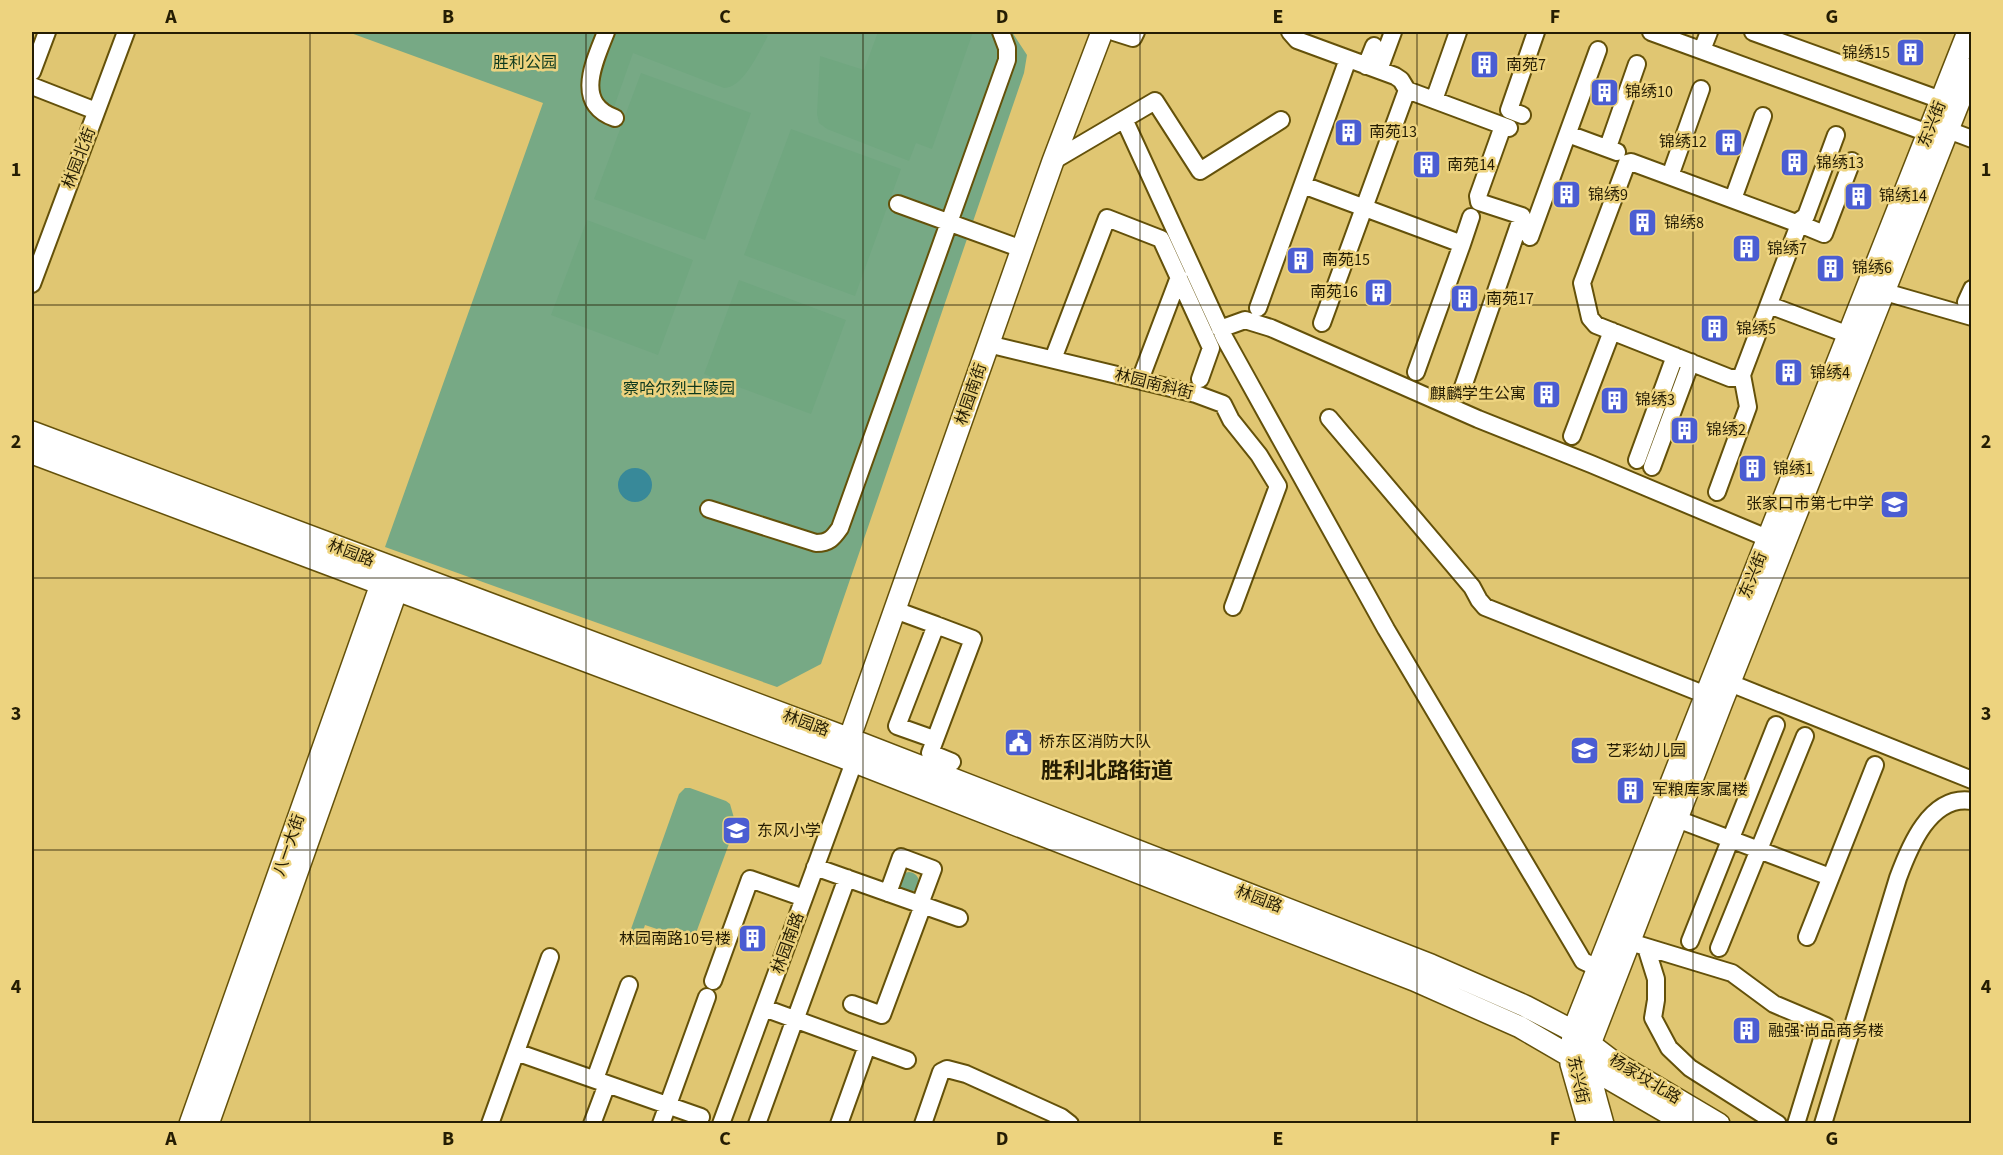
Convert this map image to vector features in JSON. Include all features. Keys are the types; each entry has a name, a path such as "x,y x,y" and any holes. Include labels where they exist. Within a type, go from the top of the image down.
{"main road":[{"name":"林园南街","path":"848,753 895,610 988,344 1102,32"},
{"name":"东兴街","path":"1857,338 1885,292 1940,134 1968,32"},
{"name":"东兴街","path":"1949,103 1971,69"},
{"name":"东兴街","path":"1588,1124 1571,1064 1583,1054 1638,945 1719,693 1776,542 1940,134"},
{"name":"林园路","path":"32,432 392,579 848,753 1431,965 1525,1006 1573,1031"},
{"name":"林园路","path":"32,453 392,579"},
{"name":"八一大街","path":"190,1124 392,579"},
{"name":"八一大街","path":"208,1124 392,579"},
{"name":"东兴街","path":"1604,1124 1583,1054 1573,1031 1598,968 1719,693"},
{"name":"林园路","path":"848,753 1414,980 1583,1054"},
{"path":"1530,1032 1558,1061 1581,1097"},
{"name":"杨家坟北路","path":"1583,1054 1688,1124"},
{"name":"杨家坟北路","path":"1583,1054 1634,1074 1719,1124"}],"street":[{"path":"32,72 47,32"},
{"name":"林园北街","path":"32,284 126,32"},
{"path":"606,32 590,77 590,89 599,110 615,118"},
{"path":"710,509 816,543 826,543 840,528 1007,60 1007,48 1001,32"},
{"path":"1114,32 1133,38 1136,32"},
{"path":"1290,32 1297,40 1401,80 1407,90 1506,127 1478,196 1479,202 1522,216 1463,387"},
{"path":"1373,68 1393,32"},
{"path":"1434,100 1458,32"},
{"path":"1522,115 1509,110 1536,32"},
{"path":"1651,32 1940,134 1971,139"},
{"path":"1702,50 1709,32"},
{"path":"1753,32 1949,103"},
{"path":"1373,68 1374,46"},
{"path":"1530,237 1598,50"},
{"path":"1258,308 1348,59"},
{"path":"1608,147 1637,64"},
{"path":"32,86 96,111"},
{"path":"1670,176 1701,89"},
{"path":"1322,323 1407,90"},
{"path":"1053,161 1155,101 1200,171 1281,120"},
{"path":"1733,199 1763,116"},
{"path":"1124,119 1221,329 1386,629 1576,950 1583,961 1598,968"},
{"path":"1568,134 1608,147 1620,154 1627,163"},
{"path":"1718,492 1748,407 1742,375 1797,225 1806,216 1836,135"},
{"path":"1627,163 1630,162 1670,176 1824,234 1852,161"},
{"path":"1627,163 1582,283 1590,318 1596,325 1730,378 1742,375"},
{"path":"1303,185 1462,244"},
{"path":"898,204 1022,249"},
{"path":"1416,372 1471,217"},
{"path":"1053,359 1107,218 1161,239 1211,348 1200,379"},
{"path":"1140,380 1179,277"},
{"path":"1885,292 1970,303"},
{"path":"1768,305 1857,338"},
{"path":"1221,329 1245,320 1271,328 1478,419 1776,542"},
{"path":"1572,436 1612,331"},
{"name":"林园南斜街","path":"988,344 1196,394 1223,404 1231,420 1278,486 1233,607"},
{"path":"1637,460 1675,356"},
{"path":"1652,467 1691,362"},
{"path":"1329,418 1472,587 1485,607 1719,693 1971,780"},
{"path":"895,610 973,639 930,753 952,762"},
{"path":"928,737 897,726 936,625"},
{"path":"1690,941 1776,725"},
{"path":"1719,948 1805,736"},
{"name":"林园南路","path":"721,1124 815,867 848,753"},
{"path":"1807,937 1875,765"},
{"path":"1823,1124 1898,878 1910,847 1919,830 1936,812 1950,802 1971,801"},
{"path":"1677,819 1830,878"},
{"path":"852,1004 882,1015 933,869 901,857 888,893"},
{"path":"815,867 959,918"},
{"path":"757,1124 847,878"},
{"path":"713,981 750,879 804,898"},
{"path":"1638,945 1656,979 1653,1018 1669,1048 1690,1068 1778,1124"},
{"path":"1638,945 1732,973 1774,1004 1826,1026 1796,1124"},
{"path":"490,1124 549,957"},
{"path":"592,1124 601,1082 629,985"},
{"path":"661,1124 707,997"},
{"path":"764,1008 796,1016 907,1060"},
{"path":"839,1124 867,1046"},
{"path":"516,1052 700,1117"},
{"path":"923,1124 941,1072 947,1069 966,1074 1070,1124"}],"green space":[{"name":"察哈尔烈士陵园","path":"348,32 1012,32 1027,55 1024,73 821,664 777,687 385,547 543,103"},
{"path":"612,32 755,32 768,36 744,76 738,82 724,88 633,53 613,110 599,102 596,75"},
{"path":"878,32 973,32 932,149 916,143 909,161 827,129 819,123 817,114 820,56 864,70"},
{"path":"641,73 751,113 705,240 594,199"},
{"path":"791,129 901,169 855,296 744,255"},
{"path":"587,220 693,260 658,355 551,315"},
{"path":"739,280 846,320 811,414 704,374"},
{"path":"685,788 726,801 730,804 736,825 693,941 645,925 637,948 626,943 679,794"},
{"path":"905,872 913,872 919,878 919,886 913,892 905,892 899,886 899,878"}],"water":[{"path":"635,468 647,473 652,485 647,497 635,502 623,497 618,485 623,473"}],"place":[{"name":"锦绣15","path":"1911,53"},
{"name":"南苑7","path":"1485,65"},
{"name":"锦绣10","path":"1604,92"},
{"name":"南苑13","path":"1348,132"},
{"name":"锦绣12","path":"1728,142"},
{"name":"锦绣13","path":"1795,163"},
{"name":"南苑14","path":"1426,165"},
{"name":"锦绣9","path":"1567,195"},
{"name":"锦绣14","path":"1858,196"},
{"name":"锦绣8","path":"1643,223"},
{"name":"锦绣7","path":"1746,249"},
{"name":"南苑15","path":"1301,260"},
{"name":"锦绣6","path":"1831,268"},
{"name":"南苑16","path":"1379,292"},
{"name":"南苑17","path":"1465,299"},
{"name":"锦绣5","path":"1715,329"},
{"name":"锦绣4","path":"1789,373"},
{"name":"麒麟学生公寓","path":"1547,394"},
{"name":"锦绣3","path":"1614,400"},
{"name":"锦绣2","path":"1685,430"},
{"name":"锦绣1","path":"1752,469"},
{"name":"张家口市第七中学","path":"1895,504"},
{"name":"桥东区消防大队","path":"1018,742"},
{"name":"艺彩幼儿园","path":"1585,751"},
{"name":"军粮库家属楼","path":"1631,790"},
{"name":"东风小学","path":"736,831"},
{"name":"林园南路10号楼","path":"752,939"},
{"name":"融强·尚品商务楼","path":"1747,1031"}],"district":[{"name":"胜利北路街道","path":"1107,771"}],"park label":[{"name":"胜利公园","path":"525,63"}]}
